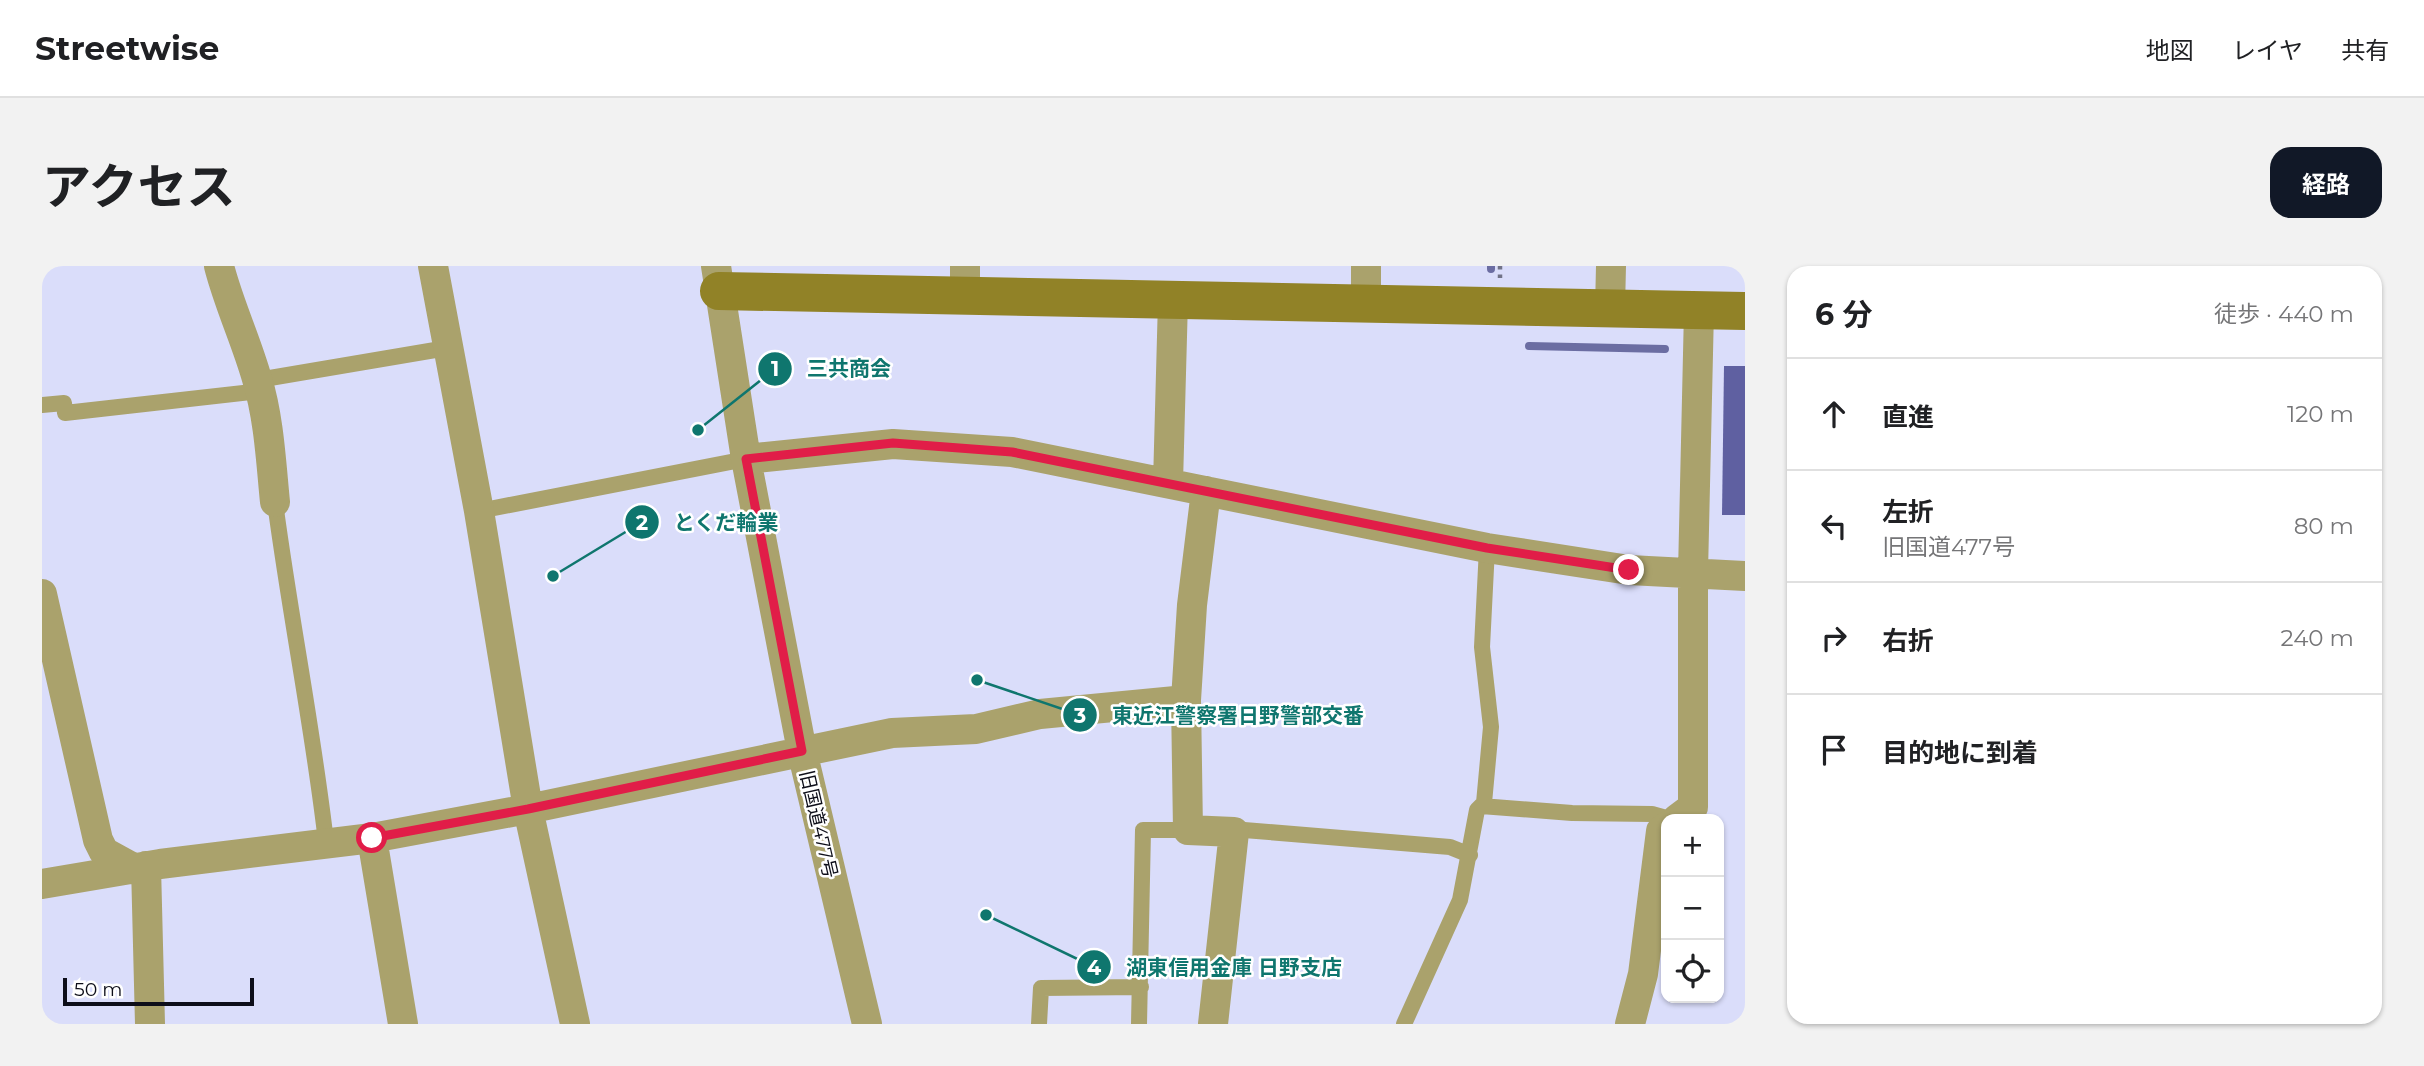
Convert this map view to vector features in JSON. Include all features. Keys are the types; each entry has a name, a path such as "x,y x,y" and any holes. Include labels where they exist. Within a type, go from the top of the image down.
{"street":[{"path":"219,266 228,304 259,386 275,502"},
{"path":"433,266 479,511 528,809 575,1024"},
{"path":"1366,266 1366,303"},
{"path":"1610,309 1611,266"},
{"path":"717,278 965,281 1173,300 1745,311"},
{"name":"旧国道477号","path":"717,278 746,459 802,751 867,1024"},
{"path":"1168,483 1173,300"},
{"path":"1684,814 1693,807 1693,573 1699,310"},
{"path":"746,459 893,443 1012,452 1487,548 1629,570 1745,576"},
{"path":"1206,491 1192,605 1186,699 1188,830 1234,832 1213,1024"},
{"path":"42,594 98,840 104,852 141,867"},
{"path":"42,884 141,867 372,838 528,809 892,733 976,729 1040,714 1186,699"},
{"path":"1630,1024 1643,974 1661,831"},
{"path":"372,838 403,1024"},
{"path":"141,867 150,1024"}],"lane":[{"path":"42,405 64,403 65,413 259,386 447,348"},
{"path":"479,511 746,459"},
{"path":"275,502 285,578 317,761 326,842"},
{"path":"1404,1024 1460,900 1477,810 1481,806 1489,765 1491,727 1482,646 1487,548"},
{"path":"1481,806 1661,816"},
{"path":"1139,1024 1142,986 1143,830 1188,830"},
{"path":"1234,832 1244,830 1450,848 1470,855"},
{"path":"1039,1024 1041,988 1142,986"}],"building":[{"path":"1724,366 1745,366 1745,515 1722,515"}],"waterway":[{"path":"1529,346 1665,349"}],"place":[{"name":"三共商会","path":"698,430"},
{"name":"とくだ輪業","path":"553,576"},
{"name":"東近江警察署日野警部交番","path":"977,680"},
{"name":"湖東信用金庫 日野支店","path":"986,915"}],"route":[{"path":"372,838 528,809 802,751 746,459 893,443 1012,452 1123,472 1487,548 1629,570"}]}
